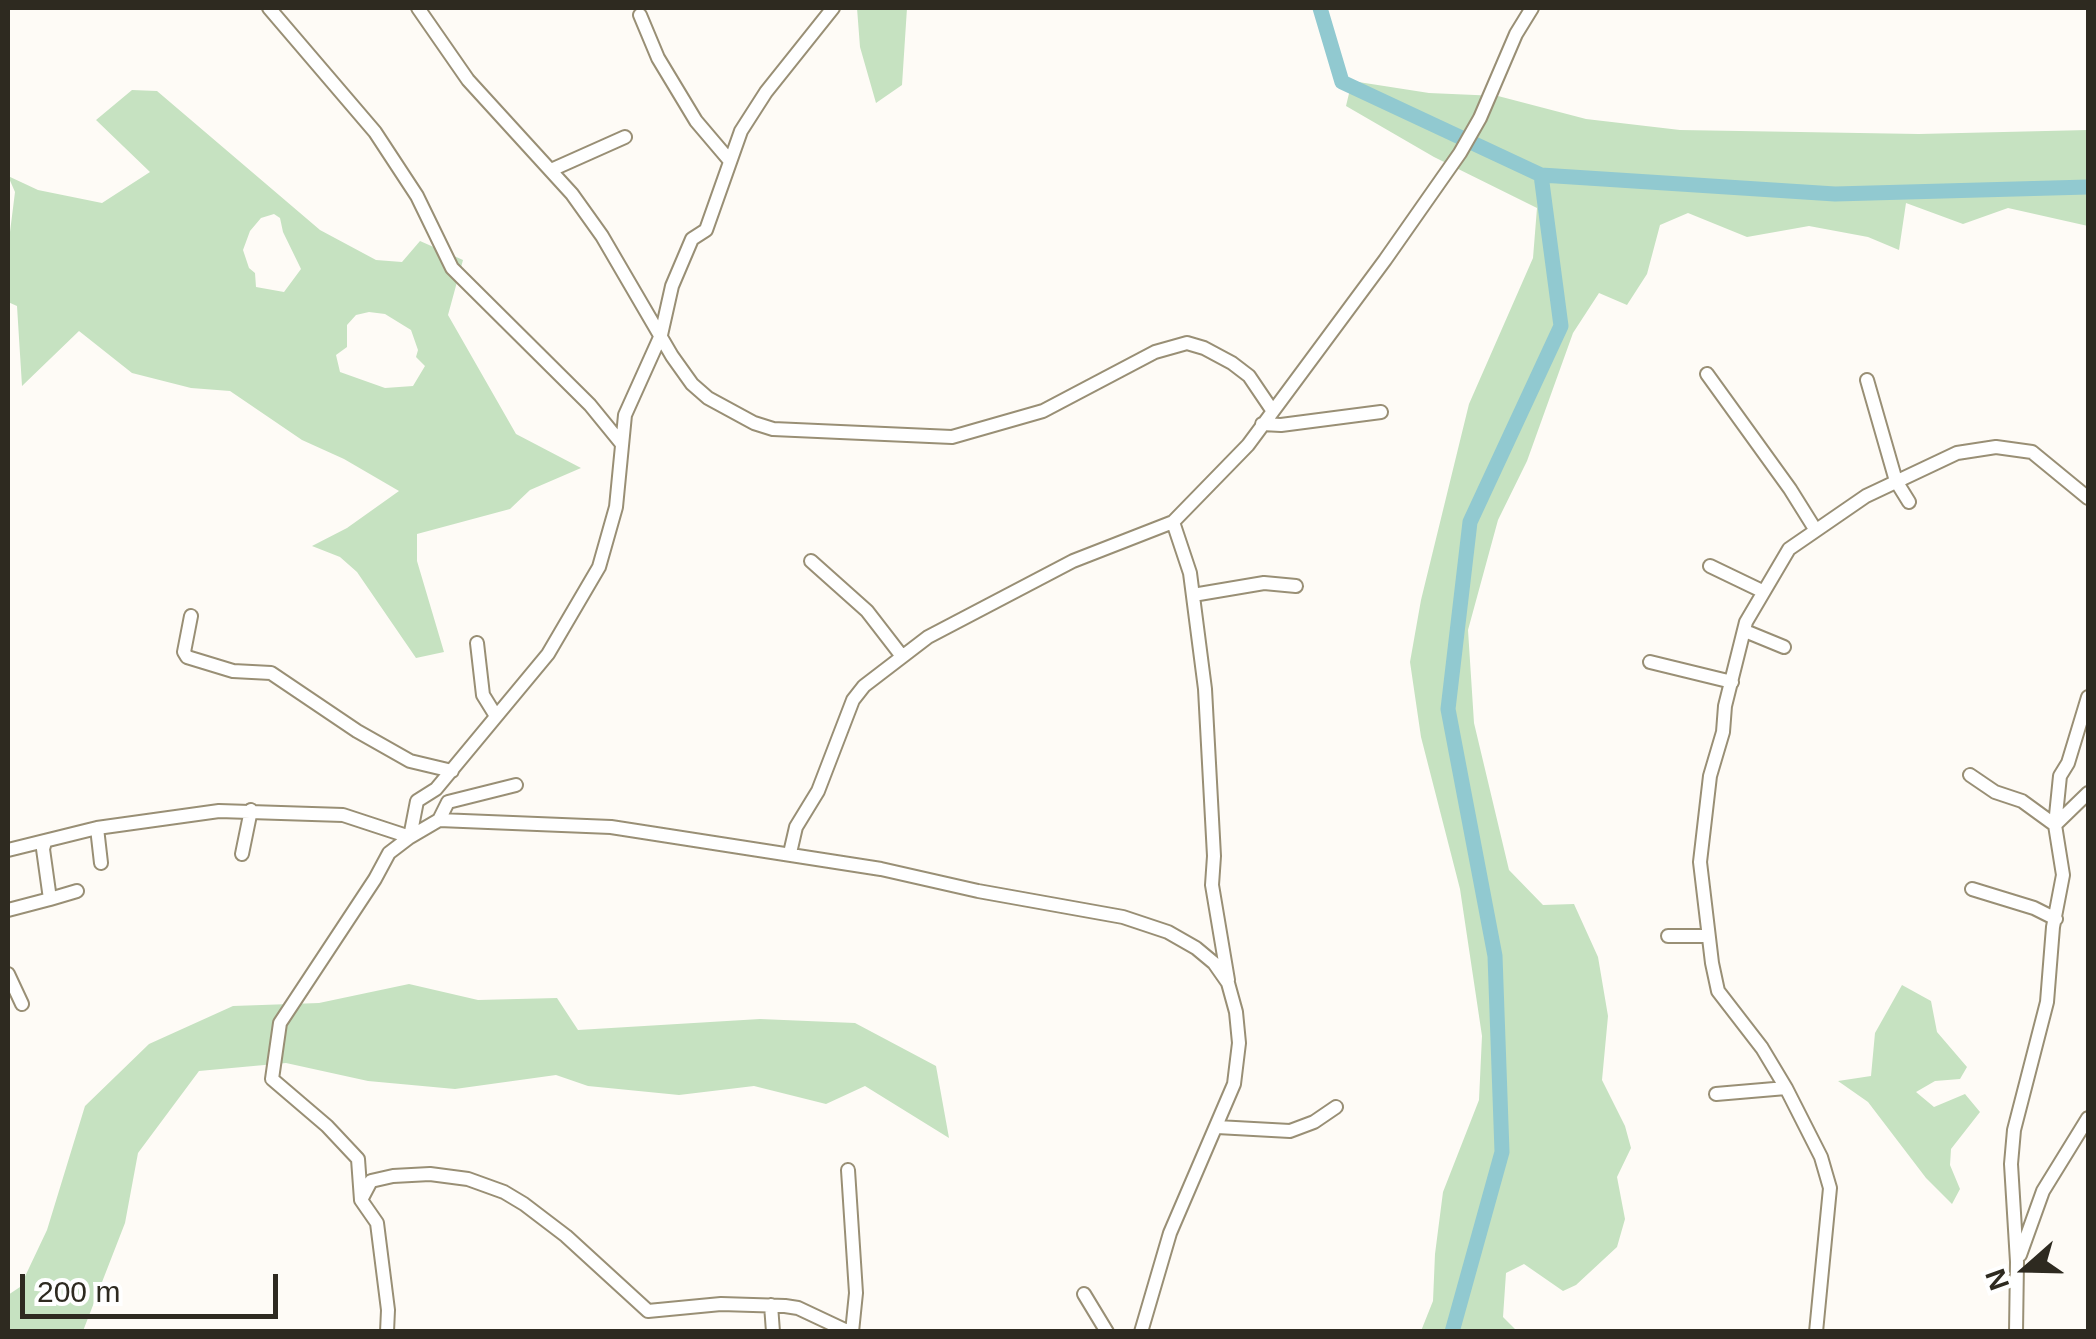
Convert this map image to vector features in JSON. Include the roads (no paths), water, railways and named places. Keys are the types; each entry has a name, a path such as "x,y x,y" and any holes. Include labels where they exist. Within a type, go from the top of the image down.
{"street":[{"path":"269,8 375,132 417,196 452,268 590,405 621,443"},
{"path":"418,8 468,80 552,170 602,236 672,356 700,392 742,418 774,429 952,438 1044,411 1155,352 1186,343 1204,348 1249,376 1272,410"},
{"path":"410,837 417,800 436,789 452,771 553,647 599,567 616,507 621,443 632,396 662,335 672,286 692,239 706,230 741,131 762,97 833,8"},
{"path":"790,852 796,827 818,791 858,691 928,637 1072,561 1172,522 1248,446 1460,153 1532,8"},
{"path":"640,15 658,58 696,121 730,161"},
{"path":"552,170 625,136"},
{"path":"1707,374 1815,530"},
{"path":"1867,380 1896,481 1909,502"},
{"path":"1262,424 1281,426 1381,412"},
{"path":"1816,1332 1830,1188 1821,1158 1786,1088 1762,1048 1718,991 1700,862 1710,776 1746,622 1789,549 1866,496 1957,453 1996,447 2032,452 2088,498"},
{"path":"1141,1332 1170,1234 1234,1084 1239,1043 1212,884 1211,767 1193,595 1190,573 1172,522"},
{"path":"810,561 866,611 901,655"},
{"path":"1710,566 1762,591"},
{"path":"1193,595 1264,583 1296,586"},
{"path":"192,616 184,652 188,657 234,671 271,673 357,731 410,761 452,771"},
{"path":"1745,631 1784,647"},
{"path":"477,643 483,694 496,716"},
{"path":"1650,662 1732,682"},
{"path":"2016,1332 2014,1130 2047,1002 2063,875 2055,825 2060,776 2068,763 2088,697"},
{"path":"1970,776 1994,792 2022,801 2055,825"},
{"path":"387,1332 388,1310 377,1224 361,1200 358,1159 327,1126 272,1079 280,1023 328,954 389,853 438,820 448,802 516,785"},
{"path":"2055,825 2088,793"},
{"path":"8,850 96,828 168,816 251,810 343,816 410,837"},
{"path":"242,854 251,810"},
{"path":"438,820 611,826 790,852 1146,923 1196,948 1228,982"},
{"path":"96,828 101,863"},
{"path":"45,842 50,899"},
{"path":"1972,889 2056,919"},
{"path":"8,910 77,891"},
{"path":"1668,936 1708,936"},
{"path":"8,974 22,1004"},
{"path":"1716,1094 1786,1088"},
{"path":"1217,1127 1290,1131 1314,1122 1336,1106"},
{"path":"2017,1262 2043,1191 2088,1118"},
{"path":"361,1200 372,1181 393,1176 430,1174 468,1179 524,1204 648,1311 721,1304 771,1305 798,1308 851,1332 856,1293 848,1170"},
{"path":"1084,1294 1107,1332"},
{"path":"771,1305 773,1332"}],"waterway":[{"path":"1320,8 1342,82 1541,175 1835,194 2088,187"},
{"path":"1452,1332 1502,1152 1495,956 1448,709 1470,522 1561,326 1541,175"}]}
